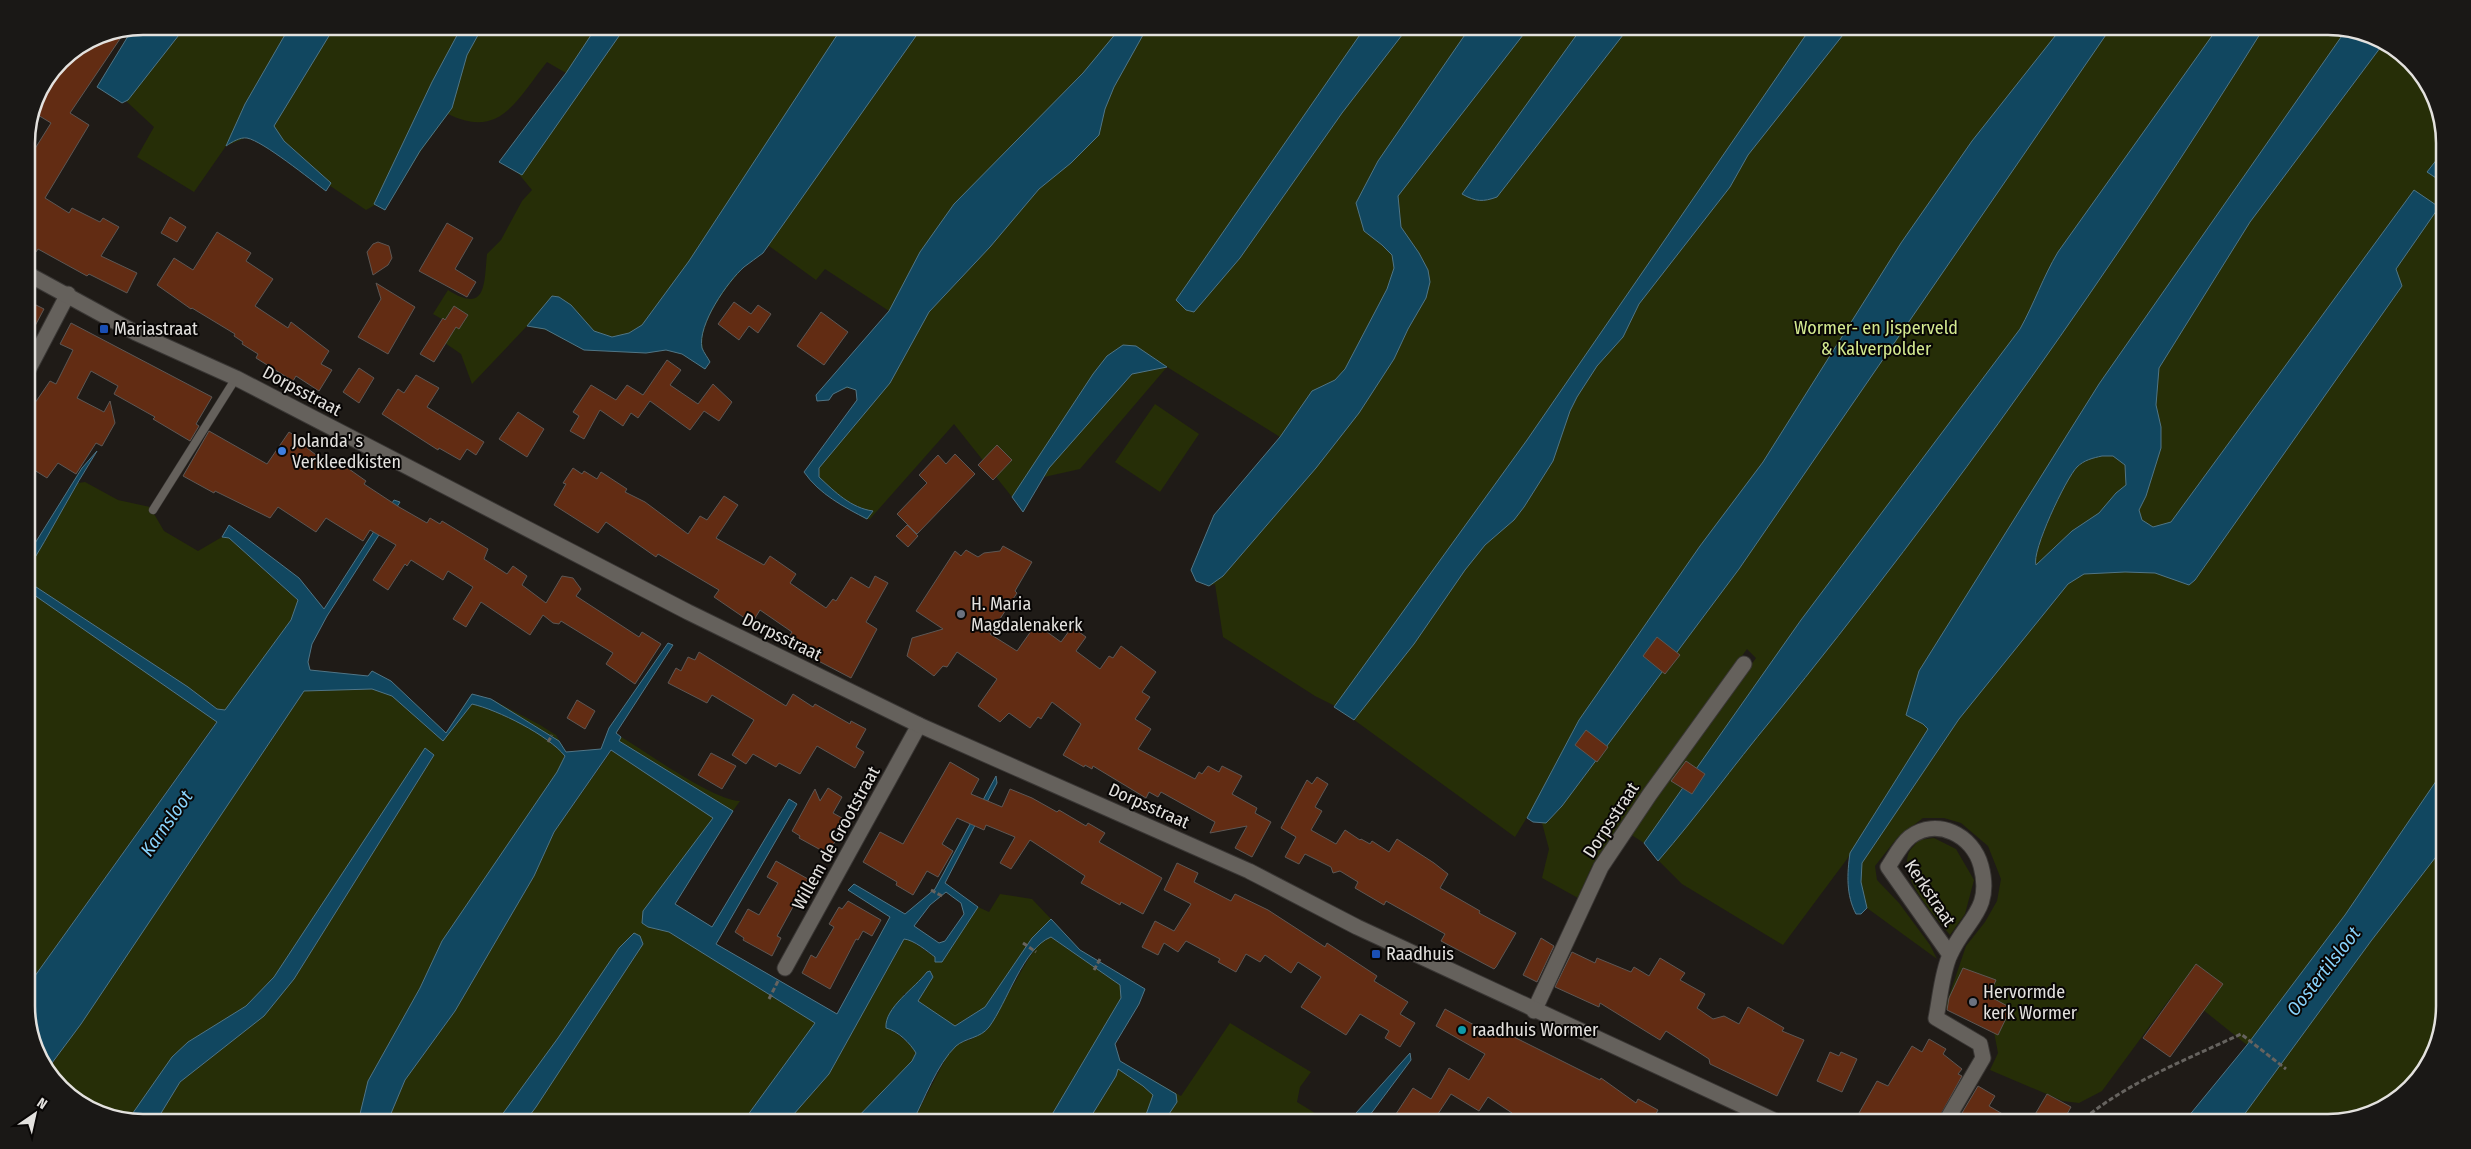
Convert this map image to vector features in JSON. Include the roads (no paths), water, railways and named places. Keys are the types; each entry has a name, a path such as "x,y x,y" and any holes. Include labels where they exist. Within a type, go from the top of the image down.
{"street":[{"name":"Dorpsstraat","path":"35,278 136,333 236,378 671,603 919,725 1249,871 1357,927 1760,1114"},
{"path":"35,357 68,294"},
{"name":"Dorpsstraat","path":"1534,1010 1601,868 1650,794 1744,664"},
{"name":"Willem de Grootstraat","path":"783,971 919,725"},
{"name":"Kerkstraat","path":"1950,955 1888,867 1908,838 1930,827 1949,830 1963,836 1974,850 1981,864 1985,888 1979,910 1950,955 1936,1018 1980,1044 1983,1058 1950,1114"}],"lane":[{"path":"153,510 236,378"}],"water":[{"path":"179,35 128,100 122,103 97,87 128,36"},
{"path":"285,35 330,35 274,126 284,141 331,183 326,191 275,153 254,141 242,138 226,146 245,104"},
{"path":"457,35 478,35 467,55 452,108 420,151 385,210 374,204 432,82"},
{"path":"591,35 620,35 522,175 499,162 566,73"},
{"path":"837,35 917,35 763,253 737,274 715,304 704,328 702,338 702,348 710,362 705,369 682,354 666,350 646,353 584,350 545,329 527,326 552,296 559,297 571,305 594,331 612,337 629,333 642,325 689,261"},
{"path":"1115,35 1143,35 1114,87 1105,109 1099,135 1071,163 1039,189 990,247 929,312 890,383 819,468 819,477 837,494 858,507 873,511 867,519 832,499 817,487 804,472 857,400 856,390 847,387 833,394 829,400 817,401 816,395 889,311 920,252 954,204 1083,73"},
{"path":"1360,35 1402,35 1342,113 1240,258 1194,312 1186,310 1176,300"},
{"path":"1465,35 1523,35 1398,196 1401,227 1428,270 1430,282 1426,298 1408,329 1394,359 1359,413 1316,468 1223,576 1209,586 1196,581 1191,570 1214,515 1280,437 1312,391 1335,380 1345,369 1387,289 1394,268 1392,255 1364,231 1356,203 1378,161"},
{"path":"1577,35 1623,35 1497,197 1480,200 1471,199 1462,194"},
{"path":"1806,35 1843,35 1748,155 1730,187 1639,304 1623,337 1597,366 1570,411 1553,461 1524,507 1514,520 1485,545 1465,570 1414,644 1354,720 1334,707 1527,440"},
{"path":"2056,35 2106,35 1739,569 1562,806 1546,823 1533,822 1527,818 1579,720 1700,546 1763,462 1901,243 1972,141"},
{"path":"2213,35 2259,35 2150,205 1967,466 1838,636 1658,861 1644,843 1801,620 2020,329 2058,252"},
{"path":"2342,36 2369,43 2380,48 2250,222 2159,368 2156,405 2161,427 2161,448 2146,496 2139,510 2142,520 2153,527 2171,522 2414,190 2436,205 2436,211 2396,269 2402,286 2195,580 2189,585 2155,573 2125,572 2084,574 2068,584 1959,719 1862,863 1861,882 1867,908 1861,914 1856,914 1850,899 1848,884 1850,853 1928,729 1923,724 1906,715 1919,671 2099,384","holes":["2102,456 2113,456 2125,465 2126,485 2116,493 2099,513 2072,531 2036,565 2036,558 2044,531 2065,485 2077,467 2086,461"]},
{"path":"2436,160 2436,178 2427,172"},
{"path":"1123,345 1136,346 1167,367 1132,374 1049,468 1023,512 1012,497 1093,374 1107,356"},
{"path":"97,451 35,558 35,543 82,468"},
{"name":"Karnsloot","path":"394,500 400,502 327,616 312,644 308,662 310,670 368,676 372,671 391,681 446,733 472,694 491,699 559,741 566,752 601,749 609,728 668,643 673,645 616,733 621,737 619,741 733,811 675,904 712,927 789,799 797,804 716,944 837,1014 890,917 848,890 854,884 905,914 935,889 996,776 997,783 945,883 978,907 942,962 935,962 935,957 916,944 904,939 829,1074 794,1114 749,1114 815,1023 669,932 648,927 642,923 643,911 713,818 611,750 554,832 534,876 455,1011 405,1080 391,1114 360,1114 368,1081 420,988 442,941 557,772 565,756 547,740 522,724 472,704 443,741 392,696 372,689 304,691 81,1024 52,1064 46,1054 37,1027 35,976 217,722 35,596 35,586 188,687 217,709 225,710 291,620 298,600 229,538 222,537 229,525 299,578 324,609","holes":["946,892 961,903 964,914 945,941 939,943 914,926 930,905"]},
{"path":"425,748 434,755 294,979 264,1016 180,1082 160,1114 133,1113 172,1057 188,1042 246,1006 274,977"},
{"name":"Oostertilsloot","path":"2436,781 2436,857 2371,941 2245,1114 2190,1114 2247,1045 2345,915"},
{"path":"1051,919 1080,950 1145,989 1139,1004 1115,1044 1120,1061 1176,1094 1177,1102 1169,1114 1146,1114 1153,1095 1118,1069 1116,1076 1093,1114 1052,1114 1121,998 1120,985 1051,937 1032,952 1016,977 996,1017 986,1031 960,1043 949,1054 937,1072 916,1114 861,1114 912,1061 916,1053 903,1038 886,1028 890,1013 901,998 930,971 933,977 918,1001 955,1026 985,1007 1032,938"},
{"path":"634,933 640,936 643,944 531,1114 503,1114 558,1038 619,948"},
{"path":"1410,1053 1411,1060 1371,1114 1355,1114"}],"place":[{"name":"Mariastraat","path":"104,329"},
{"name":"Jolanda' s Verkleedkisten","path":"282,451"},
{"name":"H. Maria Magdalenakerk","path":"961,614"},
{"name":"Raadhuis","path":"1376,954"},
{"name":"Hervormde kerk Wormer","path":"1973,1002"},
{"name":"raadhuis Wormer","path":"1462,1030"}],"park label":[{"name":"Wormer- en Jisperveld & Kalverpolder","path":"1876,338"}]}
